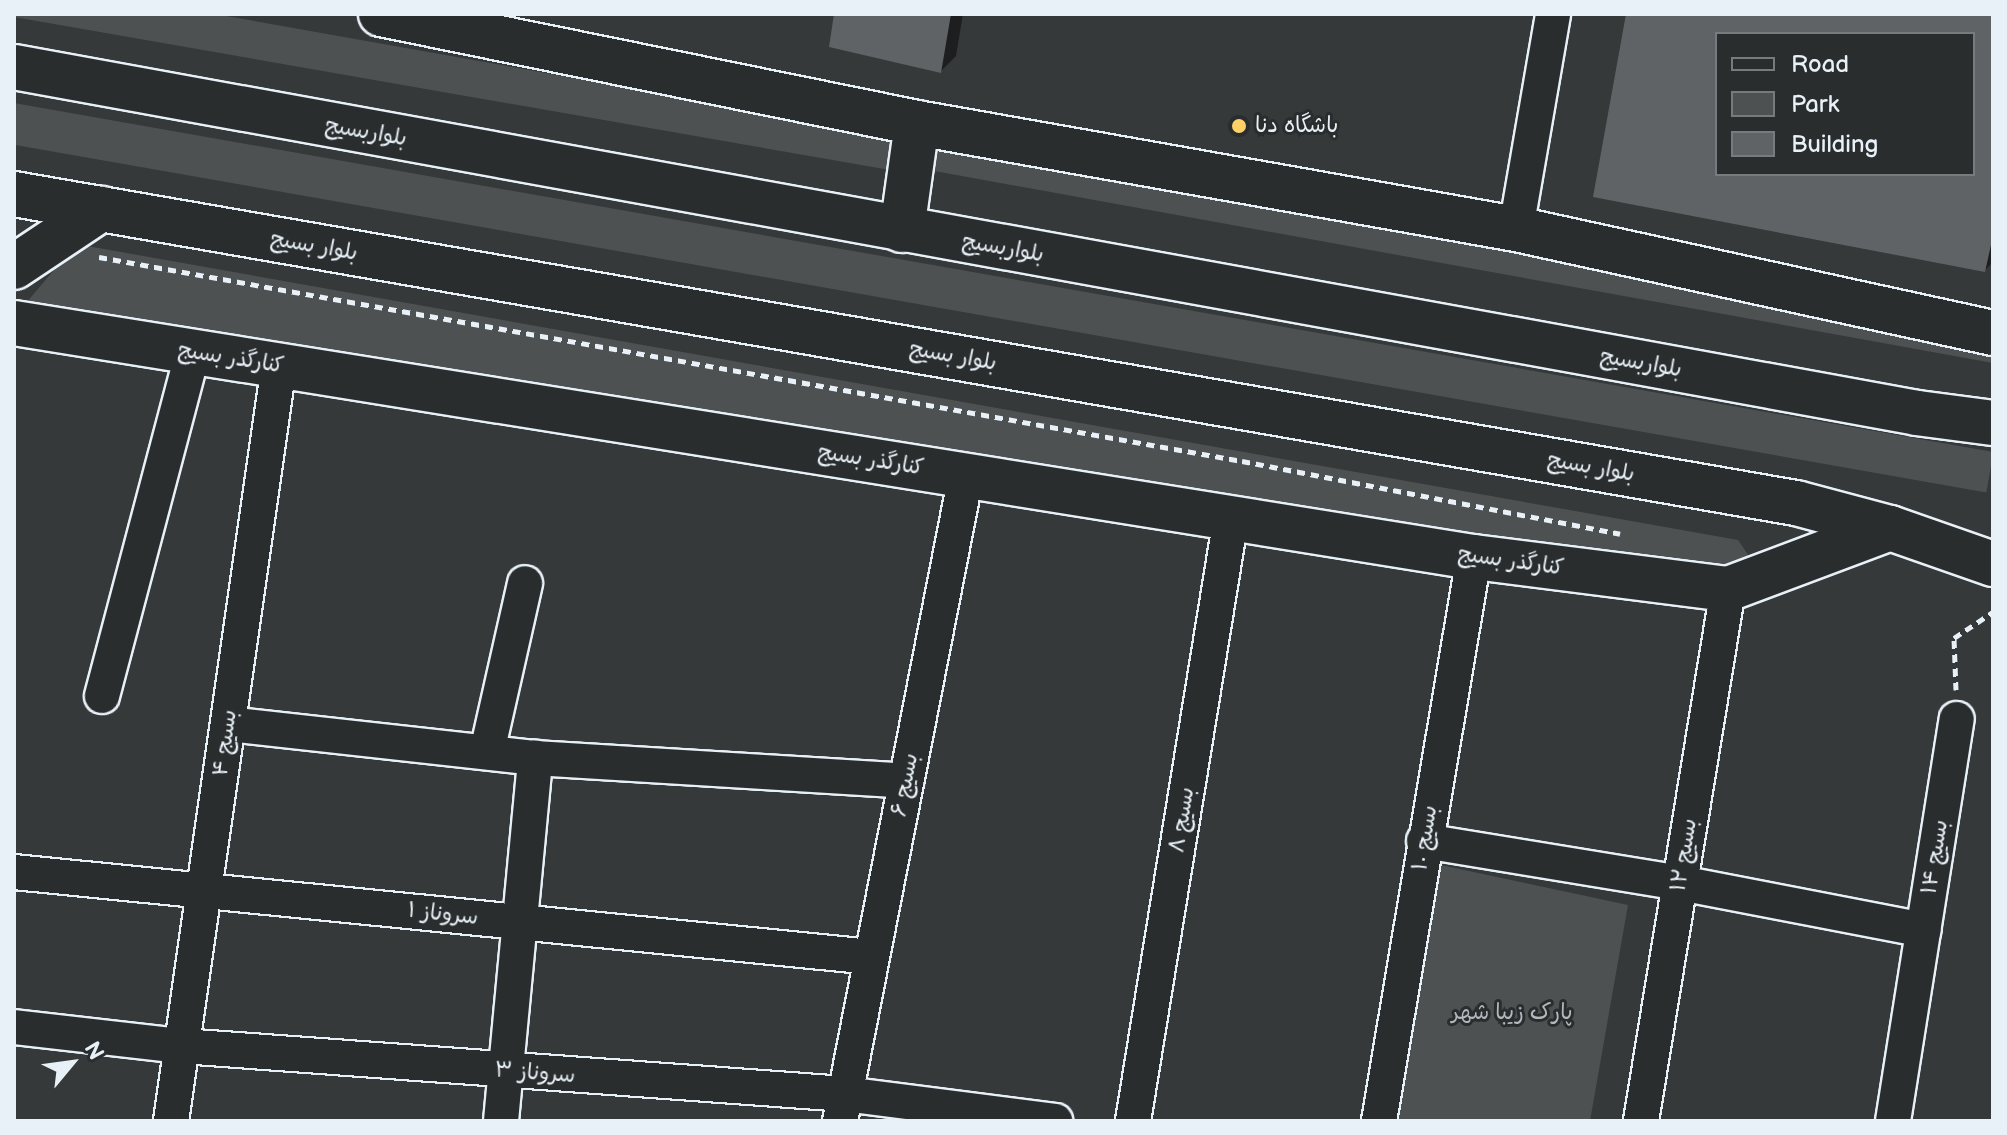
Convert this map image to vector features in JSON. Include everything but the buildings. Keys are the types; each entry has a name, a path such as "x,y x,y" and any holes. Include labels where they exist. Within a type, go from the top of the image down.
{"main road":[{"path":"381,14 917,123 1516,229 1993,333"},
{"name":"بلواربسیج","path":"14,67 1917,413 1993,423"},
{"path":"902,230 917,123"},
{"name":"بلوار بسیج","path":"14,194 1796,503 1890,528 1993,564"},
{"path":"29,256 101,209"},
{"name":"کنارگذر بسیج","path":"14,323 1474,557 1728,589"},
{"path":"1728,589 1890,528"}],"street":[{"path":"1516,229 1553,14"},
{"path":"102,696 193,352"},
{"name":"بسیج ۴","path":"171,1121 279,365"},
{"name":"بسیج ۶","path":"842,1107 966,476"},
{"name":"بسیج ۸","path":"1133,1121 1231,518"},
{"name":"بسیج ۱۰","path":"1379,1121 1474,557"},
{"path":"487,752 525,583"},
{"name":"بسیج ۱۲","path":"1641,1121 1728,589"},
{"name":"بسیج ۱۴","path":"1893,1121 1957,719"},
{"path":"228,724 535,758 906,781"},
{"path":"501,1121 535,758"},
{"path":"1424,841 1680,883 1924,930"},
{"name":"سروناز ۱","path":"14,872 872,957"},
{"name":"سروناز ۳","path":"14,1027 182,1046 505,1071 842,1107 1055,1121"}],"path":[{"path":"29,256 1242,461 1628,535"},
{"path":"1957,719 1954,638 1993,612"}],"green space":[{"path":"14,14 215,14 894,135 890,170 14,17"},
{"path":"14,103 1993,452 1986,492 14,145"},
{"path":"933,139 1993,343 1993,363 929,170"},
{"path":"76,244 1738,540 1751,559 1728,589 26,303"},
{"name":"پارک زیبا شهر","path":"1441,865 1628,905 1590,1121 1395,1121"}],"place":[{"name":"باشگاه دنا","path":"1239,126"}]}
